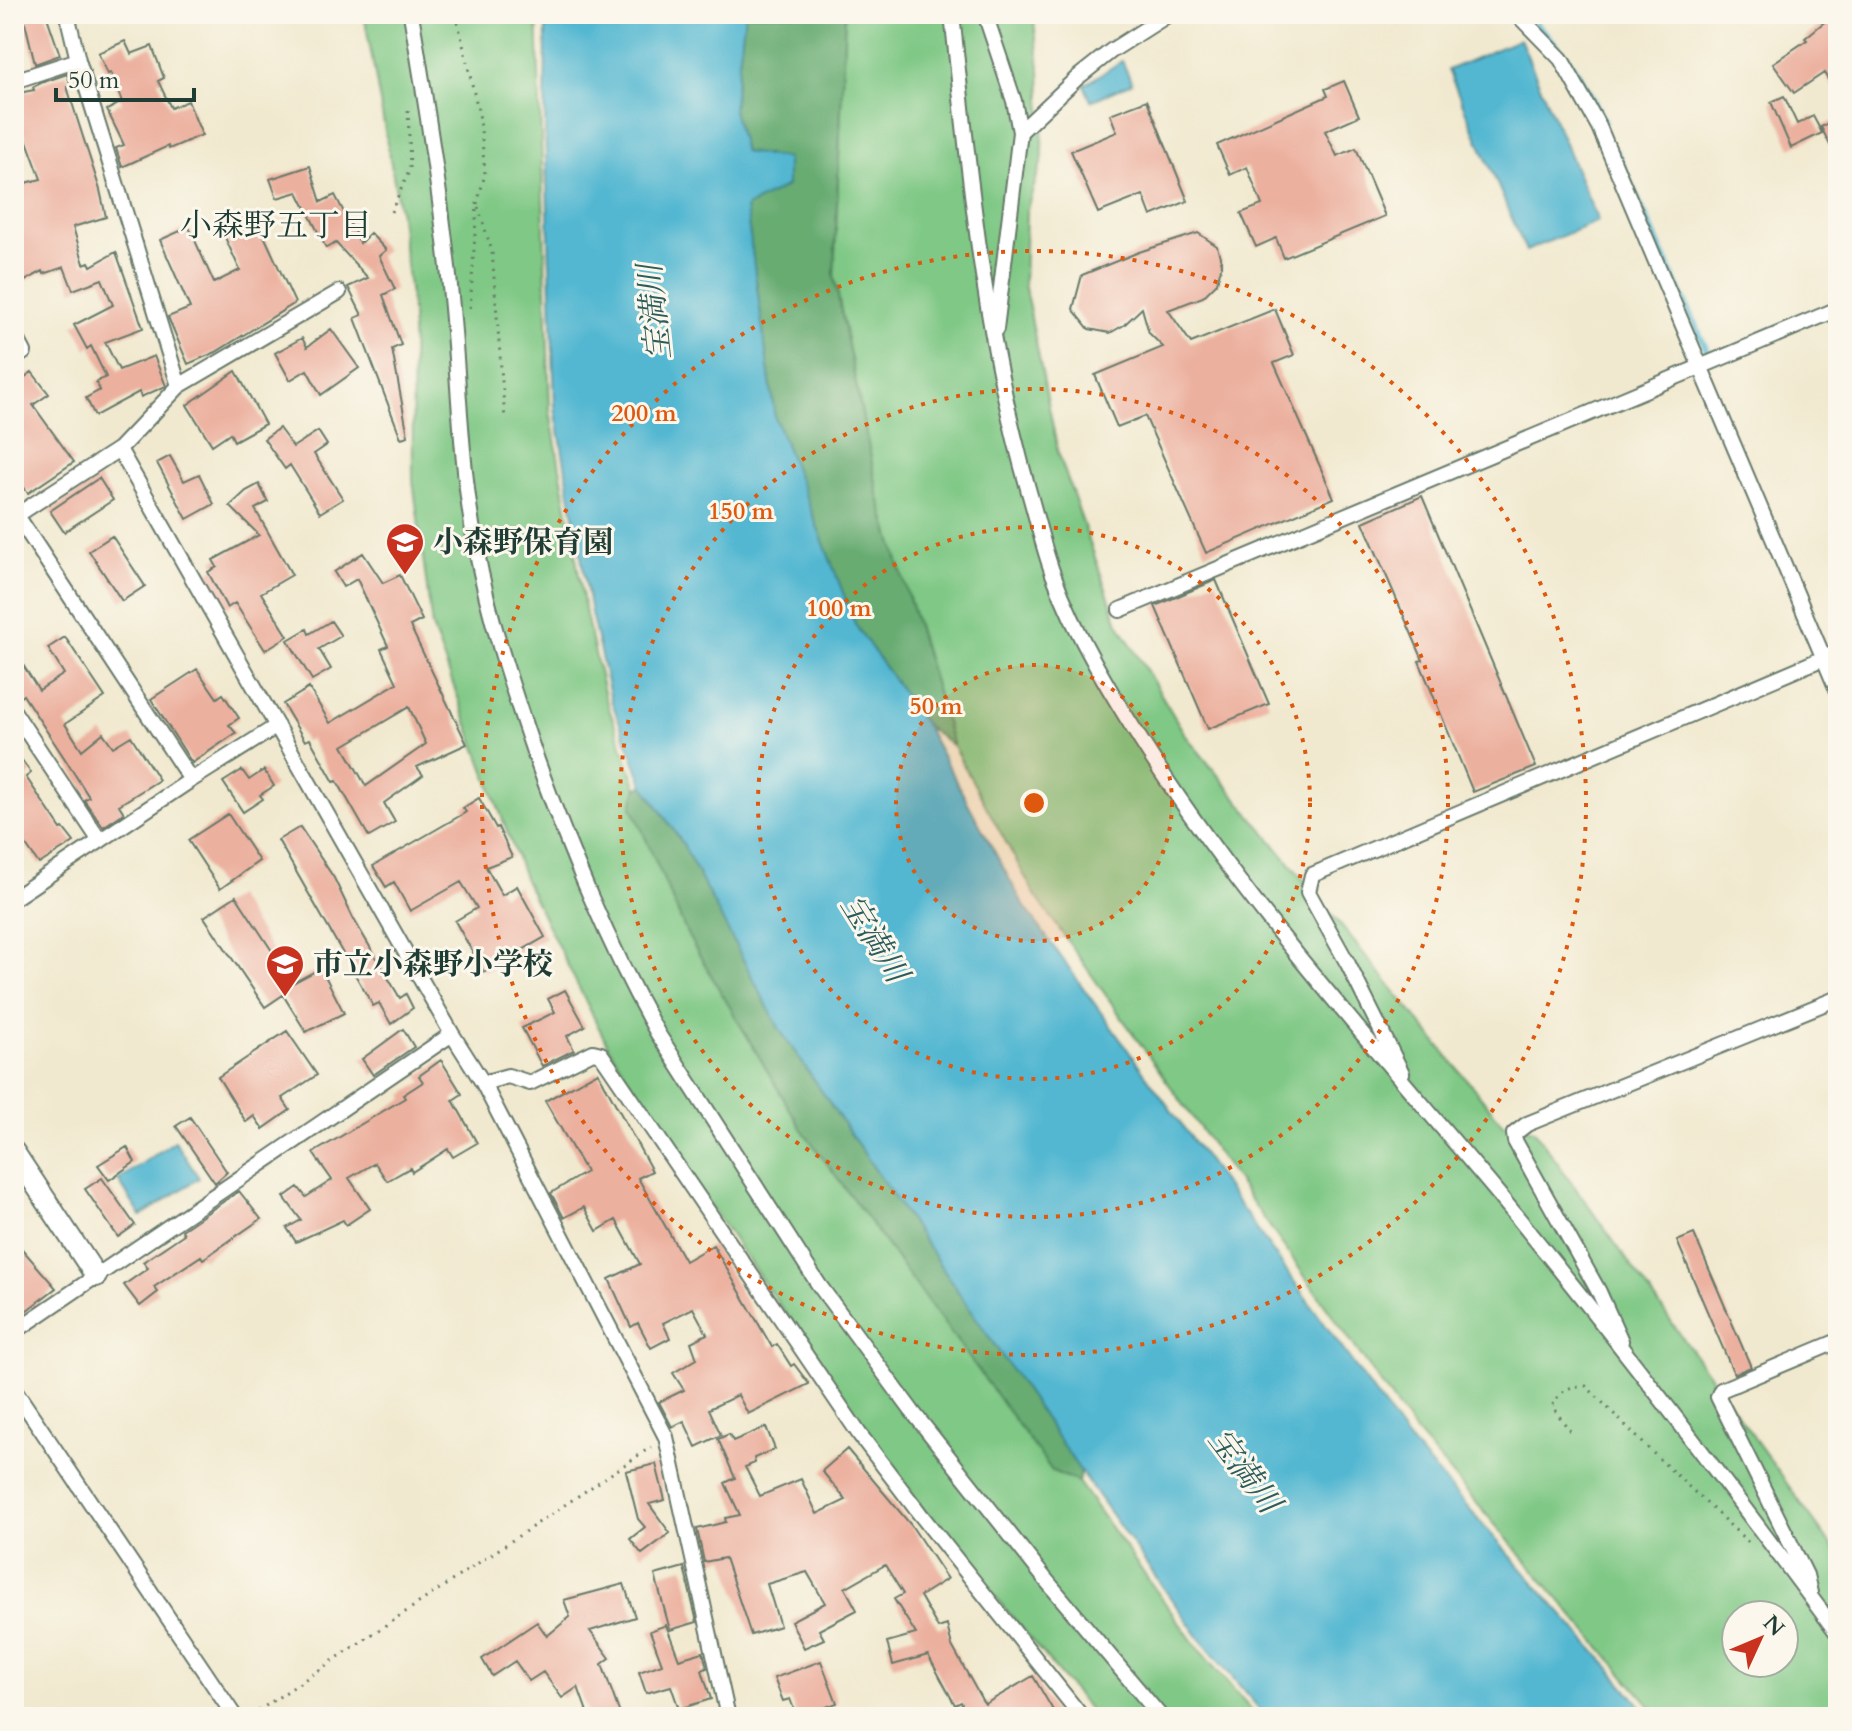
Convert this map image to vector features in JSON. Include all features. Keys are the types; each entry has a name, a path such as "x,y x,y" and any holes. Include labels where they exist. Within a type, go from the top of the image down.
{"street":[{"path":"67,14 78,60 179,386"},
{"path":"411,14 430,118 446,253 465,479 476,548 488,607 508,676 578,870 635,993 658,1034 819,1285 912,1411 1161,1717"},
{"path":"952,14 993,345 1017,452 1054,576 1112,692 1173,791 1219,854 1415,1098 1561,1272 1838,1634"},
{"path":"985,14 1014,101 1020,132 993,345"},
{"path":"1020,132 1077,78 1111,51 1169,14"},
{"path":"1517,14 1561,59 1584,96 1838,692"},
{"path":"14,81 78,60"},
{"path":"191,780 15,514 119,449 179,386 339,292"},
{"path":"1120,610 1838,309"},
{"path":"14,333 24,352 14,359"},
{"path":"119,449 452,1034 483,1083 666,1437 728,1717"},
{"path":"1415,1098 1308,892 1312,875 1838,652"},
{"path":"14,712 100,841"},
{"path":"15,896 277,726"},
{"path":"1626,1357 1599,1292 1563,1231 1514,1134 1527,1124 1838,998"},
{"path":"14,1332 452,1034"},
{"path":"483,1083 508,1076 530,1083 593,1052 601,1054 860,1435 1082,1717"},
{"path":"14,1152 96,1276"},
{"path":"1811,1597 1806,1575 1718,1397 1721,1390 1838,1341"},
{"path":"14,1389 235,1717"}],"path":[{"path":"456,14 480,119 485,174 477,204 470,311"},
{"path":"391,212 410,169 408,96"},
{"path":"477,204 492,251 505,420"},
{"path":"1570,1431 1552,1406 1558,1394 1573,1386 1586,1386 1758,1550"},
{"path":"249,1717 666,1437"}],"green space":[{"path":"364,14 537,14 550,411 586,615 605,697 637,788 632,807 1052,1471 1078,1482 1196,1646 1257,1717 1095,1717 921,1507 710,1206 609,1048 525,880 432,627 413,480 412,312 399,208"},
{"path":"745,14 845,14 834,276 879,498 953,746 926,726 856,626 775,418 746,207 787,186 787,158 744,152 733,110"},
{"path":"845,14 1033,14 1040,70 1043,157 1026,212 1024,283 1058,452 1118,623 1186,736 1503,1124 1534,1130 1838,1555 1838,1717 1660,1717 1413,1429 1035,895 953,746 879,498 834,276"},
{"path":"644,786 681,841 780,1030 1081,1472 1078,1482 1052,1471 801,1128 688,936 632,807 637,788"}],"water":[{"name":"宝満川","path":"546,14 745,14 733,110 744,152 787,158 787,186 746,207 775,418 856,626 926,726 1023,904 1408,1440 1650,1717 1266,1717 1199,1638 1081,1472 780,1030 681,841 644,786 611,700 591,613 555,408 545,127"},
{"path":"1520,39 1598,221 1526,251 1448,70"},
{"path":"1122,61 1132,83 1091,101 1084,85"},
{"path":"175,1141 199,1178 141,1216 118,1180"}],"building":[{"path":"23,14 46,14 60,55 35,64"},
{"path":"1838,14 1838,95 1824,73 1794,93 1773,63 1807,40 1805,38"},
{"path":"125,41 131,54 152,46 164,78 158,81 171,108 188,101 202,135 169,149 168,146 122,167 116,148 124,145 107,110 122,102 111,73 108,74 98,53"},
{"path":"67,74 71,86 67,87 106,217 73,227 84,264 89,262 91,266 116,252 143,328 105,342 119,370 154,356 166,386 141,397 139,392 95,416 86,398 100,390 96,382 106,377 91,346 87,349 74,325 113,305 102,279 73,290 64,267 44,274 43,271 14,287 14,186 41,179 24,133 14,135 14,94 34,90 33,87 41,83"},
{"path":"1344,81 1359,116 1325,131 1337,156 1356,148 1385,216 1284,258 1276,238 1256,247 1241,213 1262,205 1247,167 1230,175 1217,145 1328,96 1325,89"},
{"path":"1784,96 1797,124 1813,116 1822,133 1791,148 1771,102"},
{"path":"1147,100 1188,201 1151,216 1143,195 1098,213 1071,151 1117,132 1110,114"},
{"path":"1838,119 1838,161 1821,127"},
{"path":"310,166 321,202 335,195 360,243 370,233 386,250 379,256 395,289 383,295 401,345 392,349 408,436 401,438 355,318 362,315 348,287 368,278 336,243 326,248 298,192 277,198 270,179"},
{"path":"255,216 295,303 216,352 188,364 168,317 190,308 160,240 189,227 214,283 240,270 222,231"},
{"path":"1198,233 1217,246 1222,264 1217,283 1203,297 1168,310 1191,343 1275,309 1294,355 1274,363 1334,498 1206,553 1145,416 1117,427 1095,375 1163,347 1149,333 1142,308 1110,333 1089,329 1073,309 1082,275"},
{"path":"331,329 359,368 321,395 307,370 290,380 275,353 302,338 307,347"},
{"path":"236,371 265,424 234,441 230,433 212,445 187,405"},
{"path":"32,372 49,394 33,405 74,462 28,493 14,473 14,385"},
{"path":"279,428 293,447 318,431 327,445 314,454 343,499 320,513 290,465 285,469 264,439"},
{"path":"170,456 184,481 199,474 214,504 187,519 157,463"},
{"path":"99,478 113,500 64,532 50,511"},
{"path":"259,484 268,502 255,509 292,575 261,593 288,636 265,650 235,603 227,608 208,572 217,567 213,560 259,535 230,506"},
{"path":"1422,496 1536,767 1473,792 1419,661 1423,660 1363,522"},
{"path":"112,536 145,586 122,601 89,551"},
{"path":"363,553 383,583 400,575 422,620 410,626 467,744 417,767 423,775 384,803 395,822 369,837 310,739 305,741 283,704 309,688 330,723 397,683 381,649 388,646 357,579 343,587 334,572","holes":["409,707 426,744 366,786 343,746"]},
{"path":"1216,580 1269,704 1208,729 1155,606"},
{"path":"331,621 341,636 319,649 331,669 312,680 288,640 307,629 309,634"},
{"path":"65,637 105,697 65,724 82,750 103,733 113,747 131,736 159,780 119,805 124,813 103,827 84,800 89,797 65,759 23,695 19,698 14,690 14,651 39,690 64,674 48,648"},
{"path":"197,669 217,698 223,694 239,718 229,725 236,733 192,763 151,699"},
{"path":"14,749 31,773 26,777 61,829 74,842 39,864 14,828"},
{"path":"242,770 249,780 264,770 274,786 260,795 263,799 243,812 223,782"},
{"path":"479,798 498,827 512,857 486,867 502,895 517,886 545,937 484,972 455,921 477,908 461,882 410,911 394,882 386,887 373,866 463,814 466,812 463,808"},
{"path":"228,814 259,861 220,889 188,840"},
{"path":"300,827 334,878 353,918 400,998 406,994 413,1008 391,1024 379,1003 373,1006 278,840"},
{"path":"236,896 293,983 321,968 344,1013 306,1032 283,995 265,1007 204,917"},
{"path":"565,990 585,1026 567,1036 574,1050 542,1066 522,1028 555,1012 548,999"},
{"path":"403,1029 414,1047 373,1075 362,1059"},
{"path":"287,1031 317,1075 282,1098 290,1110 263,1129 254,1116 246,1122 218,1077"},
{"path":"441,1060 462,1094 453,1100 477,1143 453,1157 448,1149 412,1172 410,1168 387,1181 375,1163 349,1178 370,1209 346,1225 343,1220 296,1242 287,1228 301,1220 284,1197 298,1187 306,1197 332,1180 313,1153 405,1098 403,1095 423,1082 419,1076"},
{"path":"598,1072 652,1171 638,1178 685,1261 713,1245 772,1347 777,1344 791,1366 794,1364 809,1384 748,1414 738,1395 709,1409 721,1435 696,1447 684,1421 672,1427 659,1402 684,1390 673,1373 697,1359 691,1342 707,1334 693,1308 663,1323 670,1338 651,1348 638,1323 631,1327 609,1279 640,1264 616,1220 597,1231 584,1207 564,1218 551,1193 586,1172 545,1101"},
{"path":"190,1117 227,1172 215,1183 176,1126"},
{"path":"127,1147 135,1162 109,1180 98,1165"},
{"path":"102,1178 135,1225 118,1237 85,1189"},
{"path":"239,1191 261,1219 203,1259 201,1256 154,1287 158,1292 140,1306 124,1285 148,1268 143,1262 184,1234 182,1230"},
{"path":"1694,1234 1751,1367 1734,1374 1677,1241"},
{"path":"22,1249 56,1288 14,1320 14,1256"},
{"path":"766,1427 775,1449 754,1458 755,1463 745,1467 760,1496 801,1479 817,1514 846,1500 822,1471 847,1449 911,1525 947,1579 920,1596 938,1628 947,1625 952,1646 985,1704 1033,1676 1057,1717 963,1717 967,1715 961,1702 955,1705 928,1655 893,1665 887,1642 916,1634 894,1599 903,1594 885,1565 845,1588 857,1610 819,1630 824,1639 804,1648 791,1621 825,1603 807,1572 767,1584 780,1626 751,1635 725,1558 704,1562 697,1529 740,1515 725,1483 735,1478 718,1439 729,1434 733,1441"},
{"path":"656,1464 665,1500 649,1504 670,1533 642,1554 630,1539 645,1527 638,1519 626,1471"},
{"path":"684,1567 697,1622 670,1630 655,1575"},
{"path":"624,1584 635,1617 590,1631 610,1658 602,1664 621,1717 589,1717 578,1687 562,1698 543,1672 529,1681 515,1661 492,1676 482,1659 537,1622 547,1636 570,1617 564,1600"},
{"path":"666,1625 679,1659 703,1652 707,1668 702,1670 711,1699 679,1709 671,1686 646,1693 639,1672 662,1664 650,1631"},
{"path":"821,1661 837,1703 812,1712 814,1717 797,1717 790,1699 783,1701 774,1678"}],"waterway":[{"path":"1536,24 1575,69 1604,122"},
{"path":"1616,151 1709,355"}],"place":[{"name":"小森野保育園","path":"405,576"},
{"name":"市立小森野小学校","path":"285,998"}],"district":[{"name":"小森野五丁目","path":"276,226"}]}
